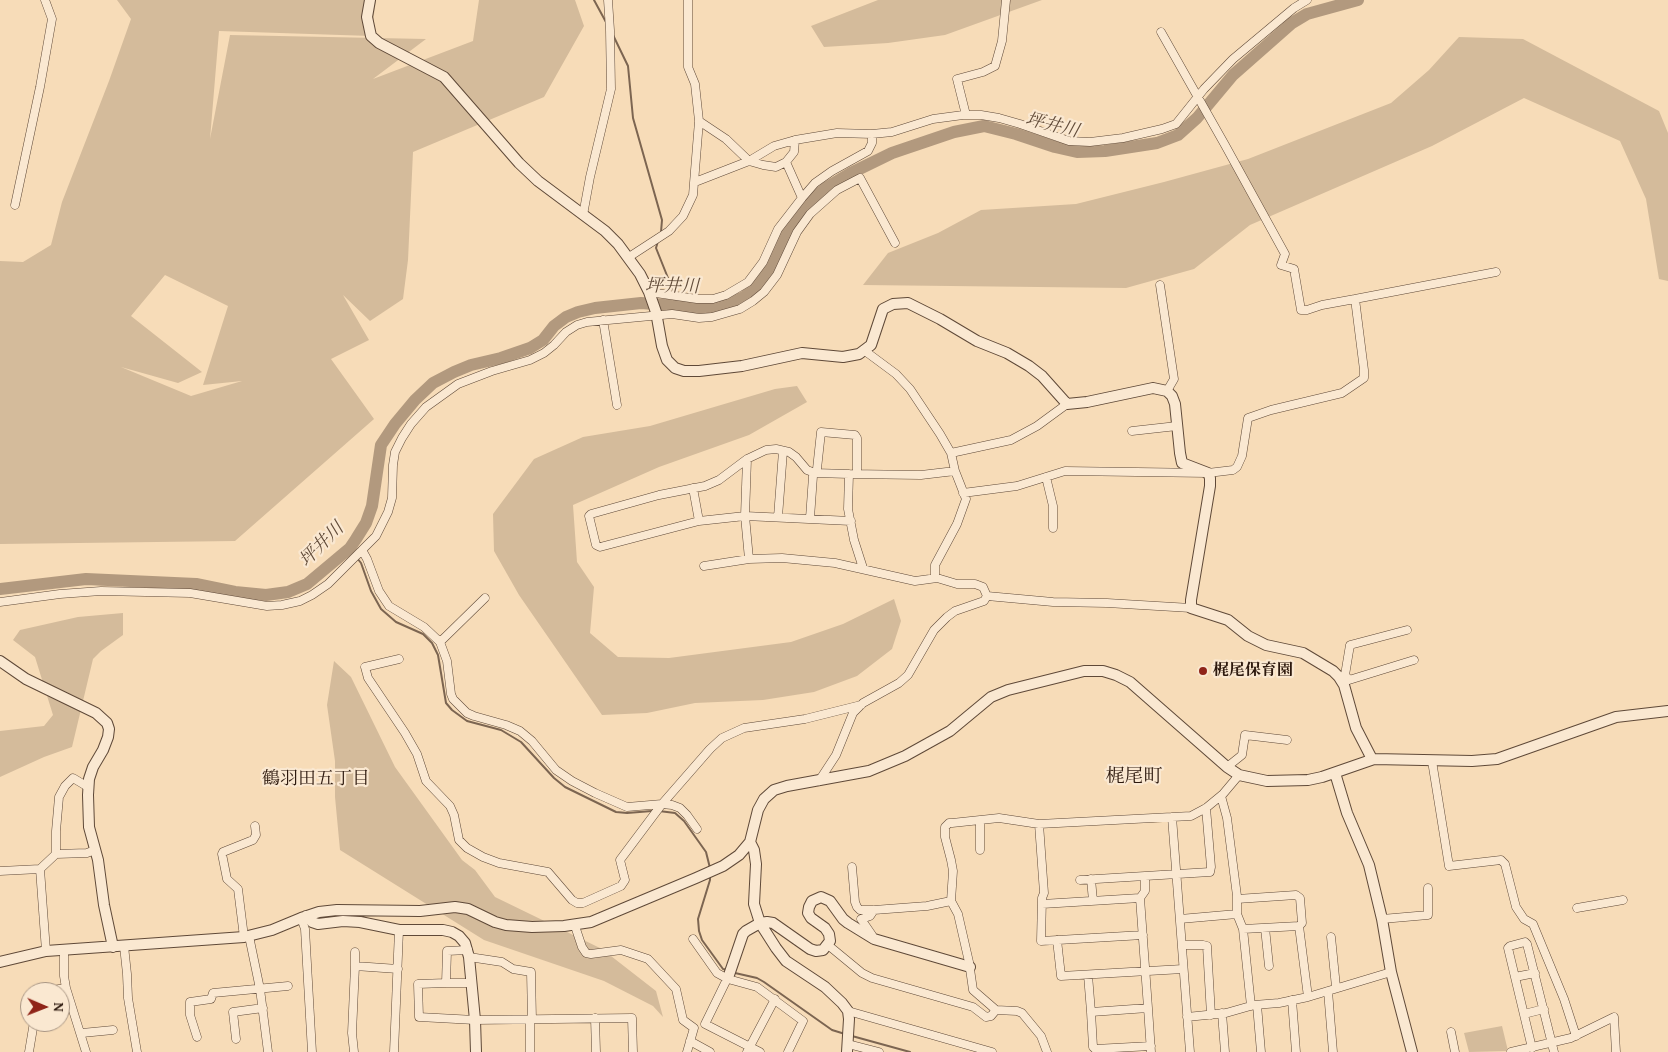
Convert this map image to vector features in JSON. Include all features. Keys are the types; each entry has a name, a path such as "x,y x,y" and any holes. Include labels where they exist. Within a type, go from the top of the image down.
{"street":[{"path":"15,205 52,19 45,0"},
{"path":"370,0 367,17 368,26 371,36 378,43 444,77 519,163 538,181 605,231 618,244 640,274 650,293 662,346 667,360 675,368 684,371 699,371 742,366 802,353 843,357 859,354 871,345 883,309 893,304 908,303 977,341 1007,353 1029,366 1042,376 1067,404"},
{"path":"583,215 611,89 608,0"},
{"path":"629,258 669,231 683,216 693,195 699,121 695,84 688,67 688,0"},
{"path":"966,115 957,79 995,66 1002,41 1006,0"},
{"path":"695,182 749,160 774,146 795,140 837,133 872,134 892,132 933,119 966,115 981,115 1006,120 1069,141 1090,142 1123,138 1162,129 1176,124 1199,101 1204,89 1233,59 1294,8 1307,0"},
{"path":"1161,32 1285,254 1281,266 1294,269 1301,310 1496,272"},
{"path":"699,121 726,139 749,160 763,165 776,167 786,162 794,152 795,140"},
{"path":"650,293 697,299 713,299 738,289 748,282 756,274 763,262 778,229 815,182 868,151 872,143 872,134"},
{"path":"786,162 802,198"},
{"path":"0,602 101,590 190,593 267,606 300,601 328,584 376,536 388,512 392,498 393,465 402,438 426,406 458,384 492,371 530,360 544,353 566,332 577,325 587,322 656,313 700,318 712,317 740,309 753,302 764,292 777,275 797,232 810,214 837,190 860,178 895,243"},
{"path":"1160,285 1174,379 1168,390"},
{"path":"963,493 1017,486 1065,471 1208,473 1233,470 1238,467 1242,456 1248,418 1271,410 1342,392 1364,378 1364,362 1355,299"},
{"path":"603,320 617,405"},
{"path":"865,351 896,374 910,389 951,453 955,471 966,499 957,524 935,565 935,576 937,578"},
{"path":"951,453 1011,440 1037,426 1067,404 1087,402 1153,388 1168,390"},
{"path":"1168,390 1175,404 1182,462 1187,466 1208,473"},
{"path":"1132,431 1178,426"},
{"path":"810,518 813,476 817,468 820,433 855,435 857,438 848,509 854,540 863,568"},
{"path":"851,521 778,516 745,516 699,521 600,547 596,545 589,516 659,495 705,486 719,480 746,459 761,452 776,449 789,452 807,470 815,472 921,475 955,471"},
{"path":"778,516 783,451"},
{"path":"746,459 745,516 749,558"},
{"path":"1191,608 1210,486 1208,473"},
{"path":"1046,477 1052,498 1053,528"},
{"path":"693,488 699,521"},
{"path":"360,551 368,559 378,590 389,606 424,627 440,642 447,661 451,694 453,699 467,713 520,731 532,741 550,765 565,777 619,804 636,807 661,806 680,808 698,829"},
{"path":"704,566 749,558 782,558 835,562 915,581 937,578 957,584 981,585 985,589 987,596 984,601 955,611 947,616 934,630 908,675 899,683 861,705 853,713 836,755 819,781"},
{"path":"987,596 1043,601 1107,602 1191,608 1228,620 1248,636 1266,645 1303,653 1350,680 1414,660"},
{"path":"440,642 485,598"},
{"path":"1372,760 1350,712 1342,676 1350,645 1407,630"},
{"path":"399,659 365,666 368,678 417,754 426,781 450,806 454,814 458,840 467,848 483,857 499,863 548,872 572,900 583,903 620,886 625,880 620,860 661,806 710,749 722,738 744,728 805,719 861,705"},
{"path":"0,661 26,679 96,712 107,723 109,729 108,738 89,779 89,827 98,860 104,905 127,974 128,998 137,1052"},
{"path":"0,962 46,952 247,936 272,930 319,912 337,910 420,910 455,907 468,909 495,922 506,925 532,927 575,926 591,922 609,916 723,866 739,855 750,842 758,810 764,799 774,790 786,786 869,771 905,756 950,731 991,697 1008,690 1084,671 1094,670 1116,675 1130,682 1227,767 1240,775 1267,781 1308,780 1372,760 1472,762 1497,759 1616,716 1668,710"},
{"path":"1227,767 1242,755 1245,735 1287,740"},
{"path":"1432,762 1449,866 1501,860 1504,862 1516,907 1524,919 1533,924 1564,999 1576,1036"},
{"path":"1335,773 1347,814 1368,865 1382,919 1390,972 1412,1052"},
{"path":"1047,1052 1041,1036 1022,1013 996,1010 973,990 970,967 958,914 951,901 953,871 952,860 945,837 945,827 949,823 1006,818 1039,824 1191,816 1206,808 1221,796 1240,775"},
{"path":"56,854 59,797 65,786 73,778 88,787"},
{"path":"1221,796 1227,818 1237,899 1237,914 1243,929 1261,1052"},
{"path":"1080,880 1206,874 1211,871 1206,808"},
{"path":"1172,817 1190,1052"},
{"path":"980,820 980,850"},
{"path":"1039,824 1043,887 1041,941 1143,935"},
{"path":"255,826 256,835 253,840 222,854 228,879 238,889 260,989 268,1052"},
{"path":"750,842 754,850 756,864 754,904 760,923 786,961 825,987 848,1011 847,1048 879,1052"},
{"path":"0,871 40,869 56,854 87,853 95,850"},
{"path":"852,866 856,907 860,910 927,906 951,901"},
{"path":"40,869 46,952"},
{"path":"1088,975 1093,1047 1095,1049 1151,1049 1140,898 1145,891 1145,876"},
{"path":"1091,879 1092,901"},
{"path":"1382,919 1428,915 1428,888"},
{"path":"1237,899 1298,895 1300,898 1302,923 1300,926 1308,997"},
{"path":"760,1052 749,1049 705,1024 730,974 743,934 746,931 760,923 774,923 810,949 816,951 823,950 828,946 830,941 829,934 808,913 812,901 821,897 830,901 848,923 874,939 970,967"},
{"path":"1042,904 1140,898"},
{"path":"1577,908 1623,900"},
{"path":"874,910 870,916 861,920 874,939"},
{"path":"1180,919 1237,914"},
{"path":"303,917 318,924 343,921 360,922 399,930 443,930 459,936 465,943 468,954 472,982 476,1052"},
{"path":"303,917 312,1052"},
{"path":"575,926 586,953 621,950 648,959 676,989 683,1020 694,1028 687,1052"},
{"path":"1243,929 1300,926"},
{"path":"1265,928 1269,966"},
{"path":"394,1052 399,930"},
{"path":"1331,936 1336,988"},
{"path":"694,939 717,974 730,974 757,987 804,1021 788,1052"},
{"path":"1057,940 1060,975 1183,969"},
{"path":"1532,1048 1508,948 1527,943 1553,1048"},
{"path":"1182,945 1207,946 1211,1015"},
{"path":"828,946 862,973 872,978 973,1007 986,1017 991,1016 996,1010"},
{"path":"64,951 65,982"},
{"path":"446,983 447,951 502,962 513,969 531,972 530,1052"},
{"path":"354,1052 352,1032 356,952"},
{"path":"355,966 398,969"},
{"path":"1187,1017 1211,1015 1254,1005 1308,997 1390,972"},
{"path":"1516,977 1535,973"},
{"path":"472,982 418,984 419,1017 475,1020 632,1018 633,1052"},
{"path":"197,1037 190,1015 190,1002 210,999 213,993 288,986"},
{"path":"1328,991 1333,1052"},
{"path":"70,999 82,1033 86,1052"},
{"path":"749,1049 774,999"},
{"path":"1292,1000 1296,1052"},
{"path":"236,1040 233,1012 263,1008"},
{"path":"1091,1012 1148,1008"},
{"path":"1524,1014 1544,1009"},
{"path":"848,1011 992,1052"},
{"path":"1222,1013 1225,1052"},
{"path":"1511,1052 1532,1048 1553,1048 1614,1017 1616,1052"},
{"path":"595,1018 596,1052"},
{"path":"82,1033 112,1030"},
{"path":"29,1052 32,1032"},
{"path":"1450,1032 1455,1052"},
{"path":"690,1041 710,1052"}],"shaded area":[{"path":"117,0 376,0 371,36 219,31 210,139 230,35 426,39 373,79 473,41 479,0 575,0 584,26 544,97 413,152 408,260 403,299 370,321 343,295 369,340 331,359 374,419 235,541 0,544 0,261 23,262 51,245 62,202 131,19","holes":["165,275 228,306 203,385 242,381 191,396 121,367 178,383 202,372 131,316"]},
{"path":"878,0 1042,0 945,35 888,43 824,47 811,26"},
{"path":"1459,37 1523,39 1659,111 1668,133 1668,281 1659,279 1646,199 1620,141 1524,98 1432,146 1250,225 1194,269 1126,288 863,285 888,253 938,233 981,210 1076,204 1164,182 1248,159 1391,103 1429,70"},
{"path":"797,386 807,402 749,435 659,467 573,505 577,562 594,587 590,633 618,657 669,658 791,642 843,624 894,599 901,621 892,649 857,676 814,692 763,700 695,703 647,713 602,715 519,595 494,551 493,514 534,459 583,437 650,426 775,389"},
{"path":"123,613 123,635 93,659 72,747 44,757 0,777 0,731 44,726 53,715 35,657 13,640 20,630 78,617"},
{"path":"334,661 351,677 395,767 462,860 475,870 495,897 602,949 656,991 663,1017 653,1006 604,981 484,940 340,850 335,797 335,761 327,705"},
{"path":"1502,1026 1508,1051 1469,1052 1464,1033"}],"waterway":[{"path":"594,0 607,24"},
{"name":"坪井川","path":"0,589 86,579 196,584 235,592 266,595 288,592 307,584 350,548 356,539 366,523 372,506 381,445 415,400 433,383 471,365 501,358 530,348 543,340 554,326 566,317 578,312 595,308 641,303 704,308 720,306 744,297 763,279 786,233 805,205 826,188 851,173 892,153 954,132 984,126 1077,152 1105,151 1157,143 1178,135 1197,118 1233,75 1292,23 1307,14 1358,0"},
{"path":"613,35 628,66 633,118 662,220 661,232"},
{"path":"658,241 656,248 674,293"},
{"name":"坪井川","path":"676,300 678,305"},
{"path":"350,548 355,555"},
{"path":"357,558 381,609 396,622 423,634 432,643 438,655 446,703 452,710 467,721 501,730 521,742 554,778 565,787 616,812 652,811"},
{"path":"659,811 675,813 684,821 706,852 710,868"},
{"path":"710,875 698,919 699,931 702,940 723,969 728,970"},
{"path":"735,973 757,978 832,1030 845,1034"},
{"path":"852,1036 910,1052"}],"place":[{"name":"梶尾保育園","path":"1203,671"}],"district":[{"name":"梶尾町","path":"1134,777"},
{"name":"鶴羽田五丁目","path":"316,779"}]}
